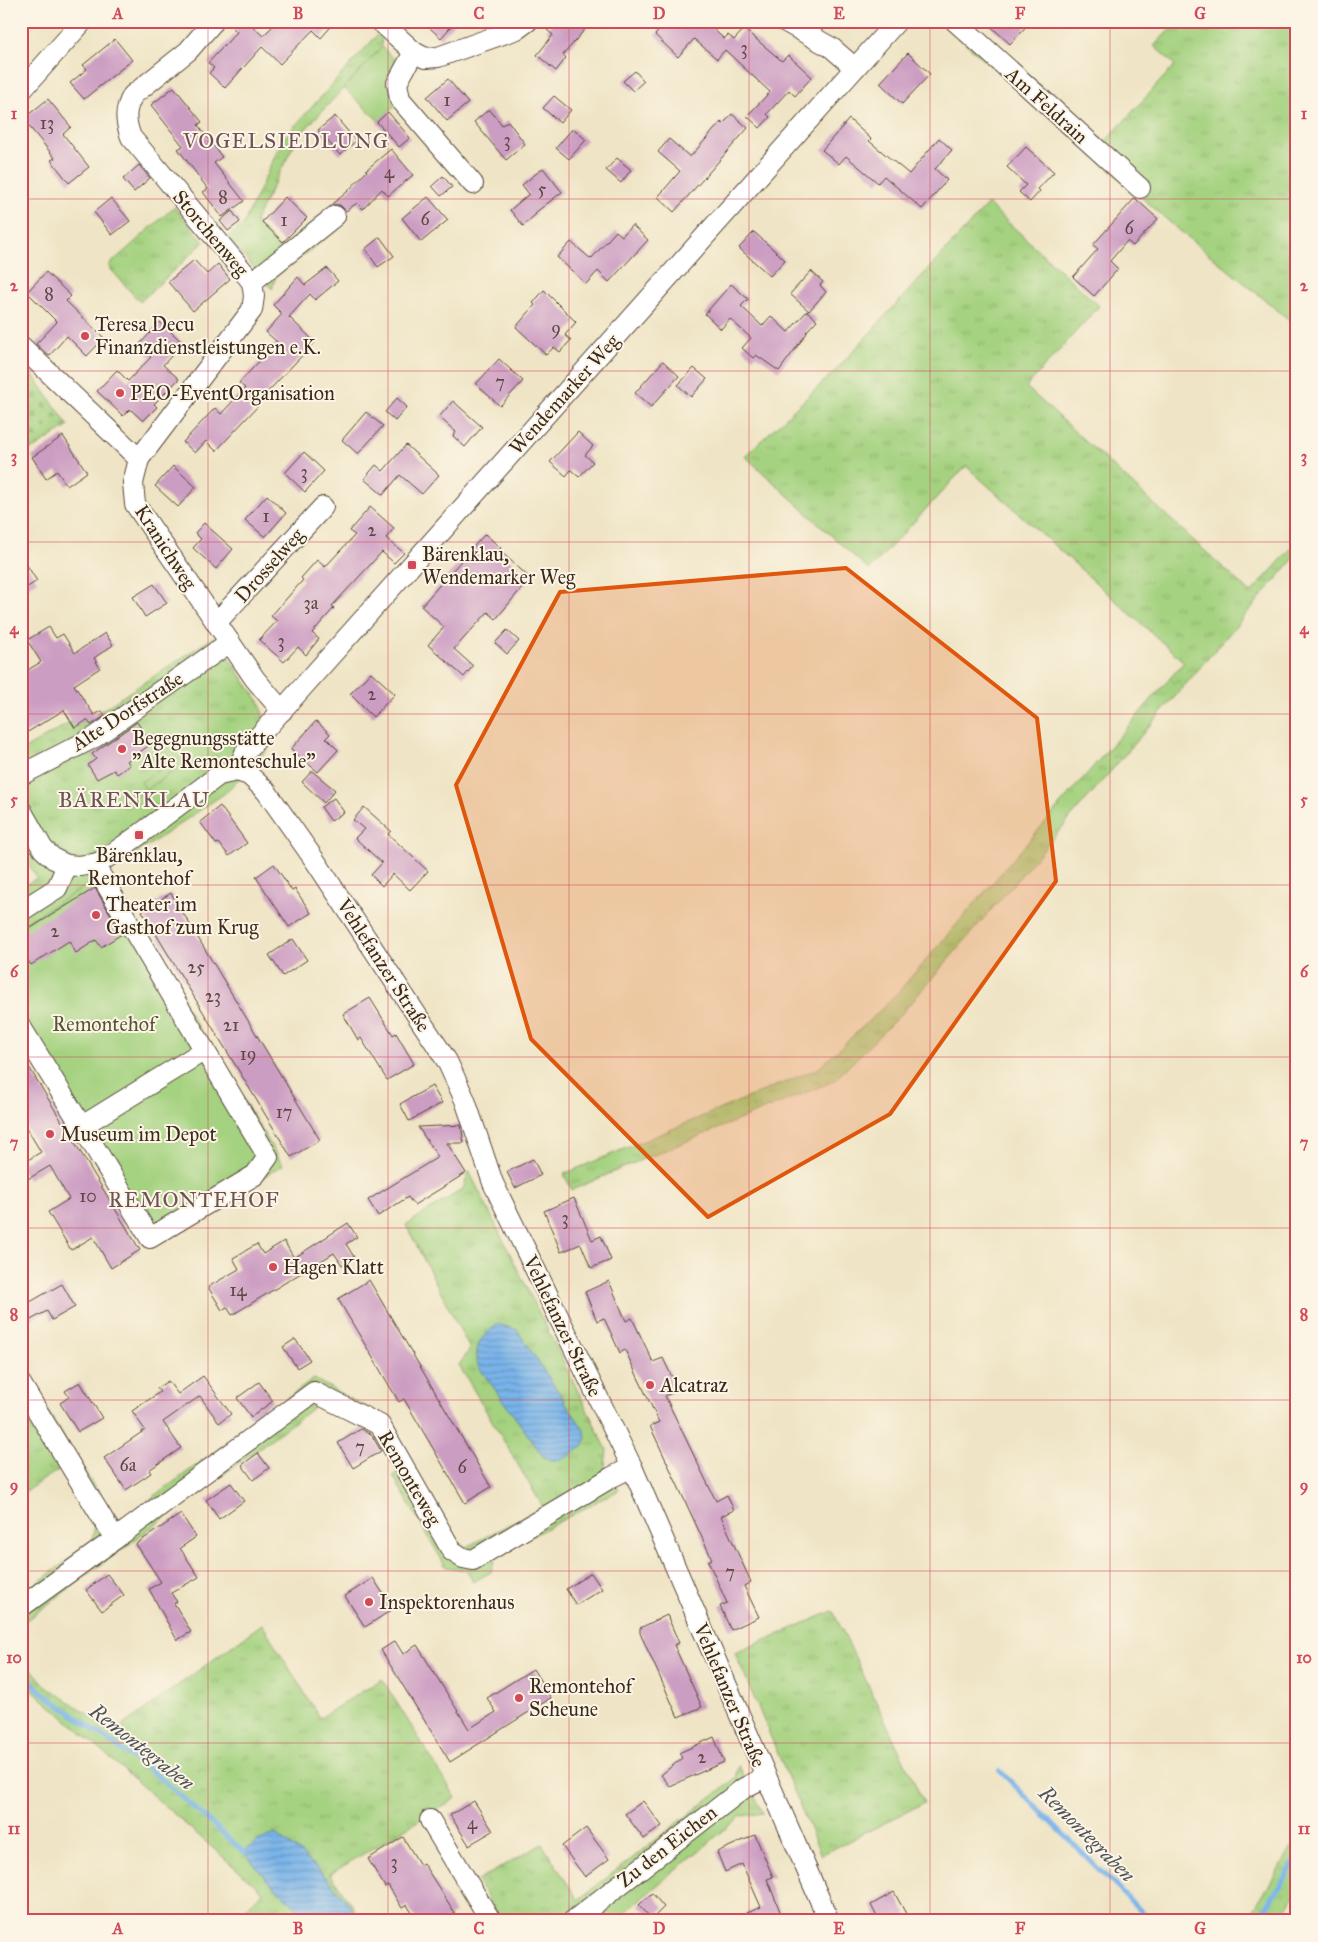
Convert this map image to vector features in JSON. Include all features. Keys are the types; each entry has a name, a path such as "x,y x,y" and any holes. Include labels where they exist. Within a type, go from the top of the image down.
{"street":[{"path":"21,91 83,21"},
{"name":"Storchenweg","path":"139,459 252,310 254,296 252,282 131,137 126,126 127,105 134,95 188,52 214,21"},
{"path":"380,21 414,52 424,58 438,57 517,29 528,21"},
{"path":"784,21 832,48 855,68"},
{"name":"Wendemarker Weg","path":"237,771 245,752 897,21"},
{"name":"Am Feldrain","path":"955,21 1140,188"},
{"path":"414,52 397,83 400,99 473,184"},
{"path":"252,282 335,216"},
{"path":"21,346 139,459"},
{"name":"Kranichweg","path":"139,459 133,483 136,504 255,679 282,711"},
{"name":"Drosselweg","path":"216,623 322,507"},
{"name":"Alte Dorfstraße","path":"21,774 95,737 230,642"},
{"path":"21,810 43,849 54,859 67,865 94,864 102,861 139,835 219,775 237,771"},
{"name":"Vehlefanzer Straße","path":"237,771 249,775 266,791 316,862 447,1061 465,1100 492,1183 632,1467 829,1921"},
{"path":"21,1027 150,1238 254,1175 268,1157 94,864"},
{"path":"21,911 57,888 67,865"},
{"path":"82,1126 205,1050"},
{"path":"21,1384 115,1539"},
{"name":"Remonteweg","path":"21,1607 314,1392 380,1425 452,1551 463,1558 473,1560 632,1467"},
{"name":"Zu den Eichen","path":"573,1921 744,1788 765,1777"},
{"path":"430,1820 491,1921"}],"highlighted area":[{"path":"846,568 1037,718 1056,881 890,1114 708,1217 531,1039 456,785 560,592"}],"green space":[{"path":"940,21 966,21 1105,142 1175,65 1154,46 1178,21 1297,21 1297,326 1173,225"},
{"path":"380,32 382,47 298,137 255,221 280,249 327,210 341,227 276,276 272,289 227,237 243,225 283,139"},
{"path":"382,47 394,59 396,105 379,121 344,88"},
{"path":"988,204 1099,306 1026,387 1251,593 1297,542 1297,555 903,1012 834,1081 572,1190 564,1174 819,1068 892,999 1184,662 966,466 869,570 745,456 835,371"},
{"path":"174,207 204,242 140,302 108,266"},
{"path":"21,358 69,426 21,456"},
{"path":"214,637 260,703 270,747 225,793 105,875 21,925 21,887 37,878 21,852 21,751 71,722 76,727"},
{"path":"167,764 172,772 146,790 141,782"},
{"name":"Remontehof","path":"105,875 283,1165 149,1245 21,1039 21,925"},
{"path":"469,1171 607,1450 604,1472 619,1490 496,1555 491,1572 473,1582 467,1570 446,1567 393,1476 399,1472 372,1425 321,1402 21,1624 21,1595 92,1542 95,1522 63,1467 21,1494 21,1367 112,1516 122,1520 314,1379 377,1413 385,1422 460,1544 466,1547 543,1507 459,1365 470,1349 406,1225 463,1189"},
{"path":"833,1611 924,1803 821,1855 735,1653"},
{"path":"262,1624 320,1718 382,1679 456,1798 330,1874 359,1915 353,1921 346,1921 353,1910 336,1888 308,1859 275,1834 267,1880 311,1921 232,1921 263,1892 21,1680 21,1656 45,1685 114,1732"},
{"path":"739,1766 763,1813 741,1816 614,1921 502,1921 477,1881 542,1844 578,1900 736,1778"},
{"path":"1297,1840 1297,1892 1279,1921 1247,1921"}],"water":[{"path":"498,1324 517,1330 584,1430 586,1438 584,1446 568,1456 554,1460 543,1456 478,1366 478,1346 483,1337"},
{"path":"275,1834 308,1859 345,1899 353,1910 346,1921 311,1921 267,1880 244,1852 257,1841"}],"building":[{"path":"226,21 247,21 263,36 278,21 336,21 321,38 313,30 280,64 262,47 225,88 209,73 214,68 208,63 237,32"},
{"path":"422,21 456,21 441,38"},
{"path":"554,21 592,21 563,55 566,58 556,71 537,55 553,35 547,30"},
{"path":"667,21 705,21 724,39 728,35 734,40 744,29 782,61 788,55 812,77 795,96 789,90 767,114 770,117 760,128 747,116 770,92 725,50 717,59 694,39 678,57 655,35"},
{"path":"985,21 1031,21 1010,44"},
{"path":"115,39 132,60 84,99 70,83 87,69 83,65"},
{"path":"908,53 930,74 902,104 880,83"},
{"path":"635,71 644,81 633,91 623,81"},
{"path":"448,79 468,103 447,121 427,97"},
{"path":"174,87 202,122 198,125 222,157 214,163 244,201 222,217 203,192 208,189 178,149 183,146 151,105"},
{"path":"554,96 571,110 560,123 543,108"},
{"path":"48,99 71,127 63,134 89,167 69,183 51,160 55,158 23,119"},
{"path":"489,109 502,125 508,121 525,144 506,160 474,122"},
{"path":"388,112 410,138 399,147 377,122"},
{"path":"732,114 748,128 674,212 658,197 680,171 658,152 669,139 690,157 721,122 723,124"},
{"path":"335,116 356,141 340,155 318,130"},
{"path":"849,119 871,139 869,141 909,174 939,138 952,150 935,169 947,180 922,209 884,176 878,183 846,156 839,164 822,150"},
{"path":"573,128 586,140 569,159 556,148"},
{"path":"1026,147 1054,172 1038,189 1040,191 1030,202 1019,192 1026,185 1007,167"},
{"path":"391,149 413,175 388,196 382,189 363,209 357,203 346,211 340,205 331,205 347,192 366,170"},
{"path":"617,158 631,170 621,183 606,170"},
{"path":"139,165 150,178 134,192 123,179"},
{"path":"543,168 562,192 535,213 523,226 510,210 529,194 522,185"},
{"path":"443,176 452,187 441,196 432,186"},
{"path":"285,197 307,218 283,242 262,222"},
{"path":"428,197 448,220 421,242 402,218"},
{"path":"111,198 130,221 112,235 94,212"},
{"path":"1135,198 1158,219 1133,246 1127,241 1110,261 1118,269 1094,296 1073,277 1098,249 1093,245"},
{"path":"232,211 240,222 228,231 220,221"},
{"path":"632,225 648,240 609,282 598,271 586,284 557,257 571,242 591,259 616,231 622,236"},
{"path":"754,232 785,260 770,276 739,248"},
{"path":"380,237 394,256 378,267 365,249"},
{"path":"194,260 207,274 218,264 230,279 193,311 168,282"},
{"path":"327,268 338,281 315,300 310,294 289,317 315,342 256,404 258,406 216,451 206,441 195,453 183,442 215,408 221,414 245,388 239,383 277,342 266,332 282,314 273,305 298,277 305,285"},
{"path":"811,271 823,282 820,285 826,292 809,311 790,294"},
{"path":"46,272 71,296 66,301 104,338 87,356 67,336 49,356 36,344 57,322 27,292"},
{"path":"731,284 748,299 741,306 762,326 771,316 788,332 807,311 817,320 806,332 779,371 756,355 753,358 742,348 751,338 730,319 721,329 705,314"},
{"path":"544,290 576,322 565,335 571,340 560,352 554,347 546,355 516,327 535,305 533,303"},
{"path":"160,322 183,343 163,365 179,379 154,404 157,407 143,421 130,409 123,416 97,391 117,370 128,381 151,357 139,345"},
{"path":"499,359 523,381 500,406 476,384"},
{"path":"663,361 679,376 651,407 635,393"},
{"path":"694,368 707,379 691,397 678,385"},
{"path":"397,398 407,407 395,421 385,412"},
{"path":"453,401 482,427 465,447 453,436 456,432 439,417"},
{"path":"366,412 383,426 358,454 342,440"},
{"path":"578,432 593,446 585,455 593,462 579,477 571,470 566,476 550,462"},
{"path":"63,436 87,472 67,486 57,471 46,479 32,457"},
{"path":"406,445 439,475 422,494 400,475 383,495 364,479 376,465 383,471"},
{"path":"304,452 324,471 305,492 285,473"},
{"path":"173,466 196,487 178,507 155,486"},
{"path":"267,495 286,513 265,537 245,520"},
{"path":"370,507 394,528 386,538 404,553 394,563 382,552 332,606 334,608 312,633 319,639 306,655 298,647 284,662 259,640 277,621 271,616 303,580 301,578 317,560 325,567 355,535 349,531"},
{"path":"204,523 233,549 216,569 193,548 201,539 195,533"},
{"path":"485,534 501,548 499,550 530,578 496,619 488,612 454,649 473,666 464,677 428,645 444,627 421,606"},
{"path":"21,556 37,581 21,591"},
{"path":"154,584 167,603 145,617 133,597"},
{"path":"49,627 56,638 63,634 75,653 105,633 113,645 94,658 100,668 74,685 94,715 102,711 105,716 91,725 87,720 75,728 64,710 21,736 21,674 41,662 27,640"},
{"path":"507,630 519,641 507,654 495,643"},
{"path":"371,672 395,694 373,717 350,694"},
{"path":"316,721 330,734 326,738 338,750 318,772 291,749"},
{"name":"Begegnungsstätte \"Alte Remonteschule\"","path":"137,722 151,744 127,761 130,765 117,774 114,770 97,779 88,765 96,759 92,754"},
{"path":"312,771 335,790 324,803 302,782"},
{"path":"334,798 344,812 331,821 321,807"},
{"path":"220,806 247,843 229,856 219,843 216,844 200,822"},
{"path":"364,807 391,831 388,834 428,871 410,890 393,874 382,886 371,875 382,863 355,838 364,829 353,820"},
{"path":"274,864 292,891 295,889 311,913 289,927 256,877"},
{"path":"95,888 122,934 101,947 96,940 76,953 69,941 31,965 21,950 21,934"},
{"path":"171,893 320,1140 291,1157 142,911"},
{"path":"293,939 307,960 283,976 269,955"},
{"path":"370,998 393,1035 396,1033 414,1064 387,1080 361,1038 358,1040 343,1014"},
{"path":"21,1054 140,1250 111,1268 93,1237 71,1250 48,1212 69,1199 50,1166 28,1179 21,1169 21,1164 41,1152 21,1119"},
{"path":"432,1086 442,1103 409,1121 400,1104"},
{"path":"461,1125 464,1143 447,1143 466,1173 414,1205 408,1197 378,1216 368,1200 438,1157 418,1127"},
{"path":"533,1159 541,1175 515,1188 507,1172"},
{"path":"574,1198 592,1240 601,1236 611,1260 591,1268 581,1244 561,1252 544,1211"},
{"path":"348,1223 357,1237 346,1244 354,1257 342,1265 334,1253 232,1315 227,1307 222,1310 208,1287 239,1269 233,1258 257,1244 263,1254 284,1241 294,1258"},
{"path":"369,1280 491,1487 465,1503 404,1399 399,1402 338,1299"},
{"path":"609,1281 626,1321 632,1318 653,1362 663,1358 678,1390 665,1396 716,1501 727,1495 734,1510 721,1516 751,1582 744,1586 759,1617 731,1630 720,1606 727,1603 708,1561 712,1559 650,1426 659,1422 625,1350 620,1353 604,1318 597,1321 585,1292"},
{"path":"62,1284 75,1307 52,1320 47,1311 27,1322 21,1312 21,1307"},
{"path":"295,1339 310,1360 297,1368 283,1347"},
{"path":"203,1376 231,1414 219,1423 200,1396 163,1422 181,1448 149,1470 151,1473 126,1490 104,1458 145,1430 132,1411 160,1392 157,1388 168,1381 178,1394"},
{"path":"80,1382 102,1418 78,1432 60,1403 69,1397 65,1391"},
{"path":"259,1382 273,1401 251,1417 237,1398"},
{"path":"361,1429 371,1434 381,1451 353,1468 338,1443"},
{"path":"258,1453 269,1468 253,1480 242,1465"},
{"path":"231,1483 244,1501 219,1519 206,1500"},
{"path":"181,1514 196,1537 180,1548 199,1577 171,1593 177,1602 174,1603 191,1632 177,1640 149,1589 161,1582 136,1544"},
{"path":"591,1573 602,1589 576,1605 566,1589"},
{"path":"107,1574 124,1595 102,1611 86,1590"},
{"name":"Inspektorenhaus","path":"373,1578 393,1609 365,1627 345,1596"},
{"path":"667,1615 679,1643 674,1645 702,1707 678,1717 640,1633 640,1628"},
{"path":"395,1641 403,1654 417,1645 469,1729 496,1712 487,1698 533,1669 551,1698 450,1762 381,1650"},
{"path":"714,1737 724,1762 670,1786 661,1775 682,1758 679,1753"},
{"path":"474,1801 493,1831 469,1845 450,1815"},
{"path":"643,1801 662,1826 644,1839 625,1814"},
{"path":"586,1828 609,1859 585,1877 562,1846"},
{"path":"755,1835 773,1877 767,1879 784,1921 728,1921 761,1907 742,1864 725,1872 717,1852"},
{"path":"403,1837 420,1865 423,1863 455,1913 443,1921 417,1921 407,1905 402,1908 388,1885 385,1887 368,1859"},
{"path":"894,1892 910,1921 879,1921 871,1905"},
{"path":"652,1893 664,1907 652,1919 639,1905"}],"waterway":[{"path":"762,21 805,45"},
{"path":"816,51 821,54"},
{"name":"Remontegraben","path":"21,1669 39,1690 159,1777 244,1852"},
{"name":"Remontegraben","path":"1000,1771 1151,1921"},
{"path":"1258,1921 1297,1858"}],"place":[{"name":"Teresa Decu Finanzdienstleistungen e.K.","path":"85,336"},
{"name":"PEO-EventOrganisation","path":"120,393"},
{"name":"Bärenklau, Wendemarker Weg","path":"412,565"},
{"name":"Begegnungsstätte \"Alte Remonteschule\"","path":"122,749"},
{"name":"Bärenklau, Remontehof","path":"139,835"},
{"name":"Theater im Gasthof zum Krug","path":"96,915"},
{"name":"Museum im Depot","path":"50,1134"},
{"name":"Hagen Klatt","path":"273,1267"},
{"name":"Alcatraz","path":"650,1385"},
{"name":"Inspektorenhaus","path":"369,1602"},
{"name":"Remontehof Scheune","path":"519,1698"}],"district":[{"name":"VOGELSIEDLUNG","path":"286,141"},
{"name":"BÄRENKLAU","path":"134,799"},
{"name":"REMONTEHOF","path":"194,1200"}]}
